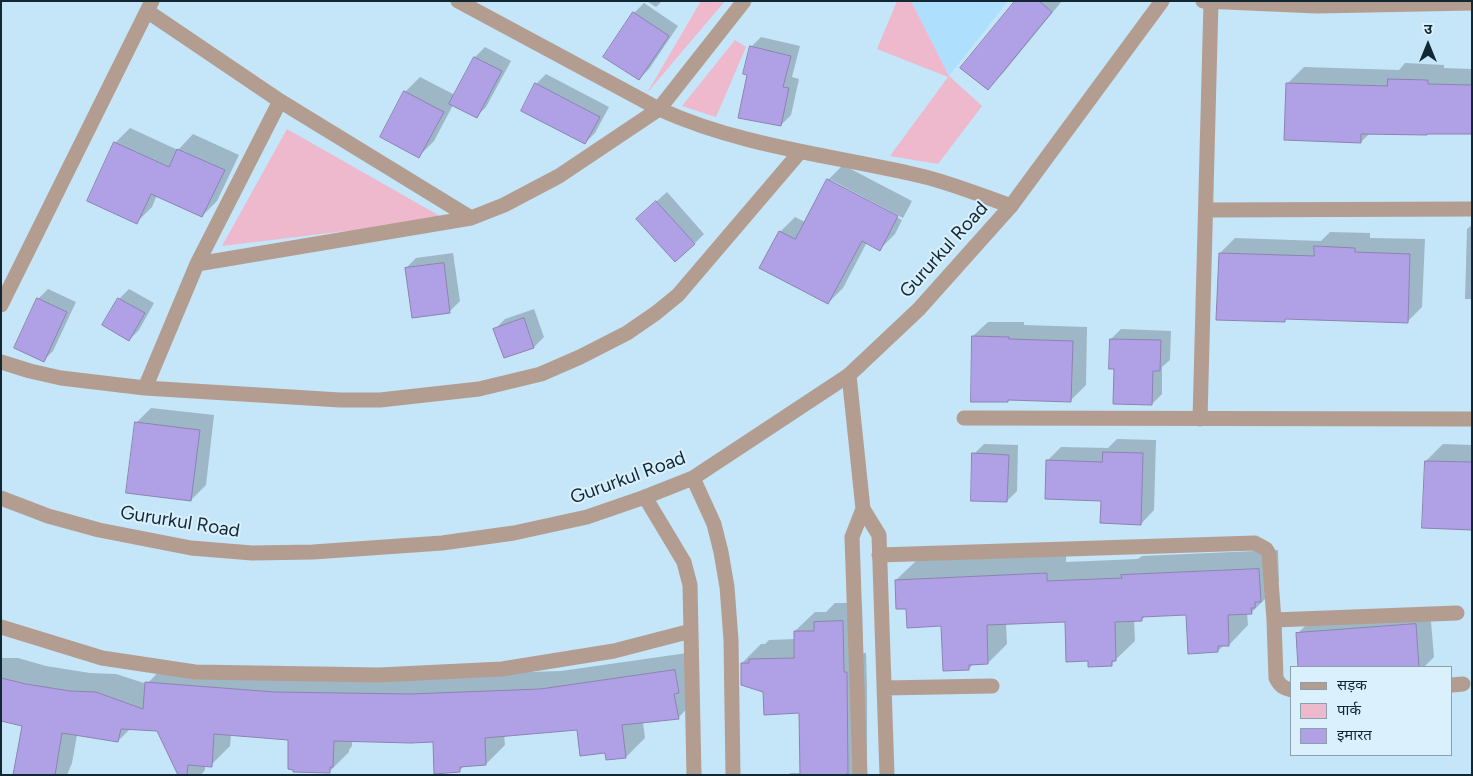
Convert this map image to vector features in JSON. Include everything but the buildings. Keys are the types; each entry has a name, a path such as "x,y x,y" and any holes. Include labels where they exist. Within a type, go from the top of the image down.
{"street":[{"path":"458,1 659,109 705,128 800,152 942,181 1011,206"},
{"path":"197,264 471,218 504,205 559,176 659,109 744,1"},
{"name":"Gururkul Road","path":"1,498 48,516 99,530 191,548 252,553 323,552 442,544 514,533 587,517 693,478 849,375 919,309 1011,206 1162,1"},
{"path":"1200,419 1206,210 1207,2 1314,4 1472,3"},
{"path":"1,305 149,6 280,101 471,218"},
{"path":"145,388 197,264 280,101"},
{"path":"1,362 61,378 145,388 340,400 380,400 479,389 542,374 627,333 656,314 678,295 800,152"},
{"path":"1206,210 1472,209"},
{"path":"849,375 863,509 879,535 887,775"},
{"path":"964,418 1472,419"},
{"path":"693,478 714,524 727,586 731,640 733,775"},
{"path":"645,497 684,562 690,585 694,775"},
{"path":"860,775 852,537 863,509"},
{"path":"880,555 1255,543 1266,549 1269,554 1276,678 1279,685 1290,690"},
{"path":"1274,620 1457,613"},
{"path":"1,627 102,658 195,672 379,675 502,669 614,650 691,631"},
{"path":"884,688 992,686"}],"shaded area":[{"path":"911,1 1008,1 949,76"}],"green space":[{"path":"701,1 725,1 647,93"},
{"path":"897,1 911,1 949,76 982,106 938,164 890,156 948,77 877,49"},
{"path":"735,40 746,47 716,117 682,106"},
{"path":"287,129 445,219 222,246"}]}
